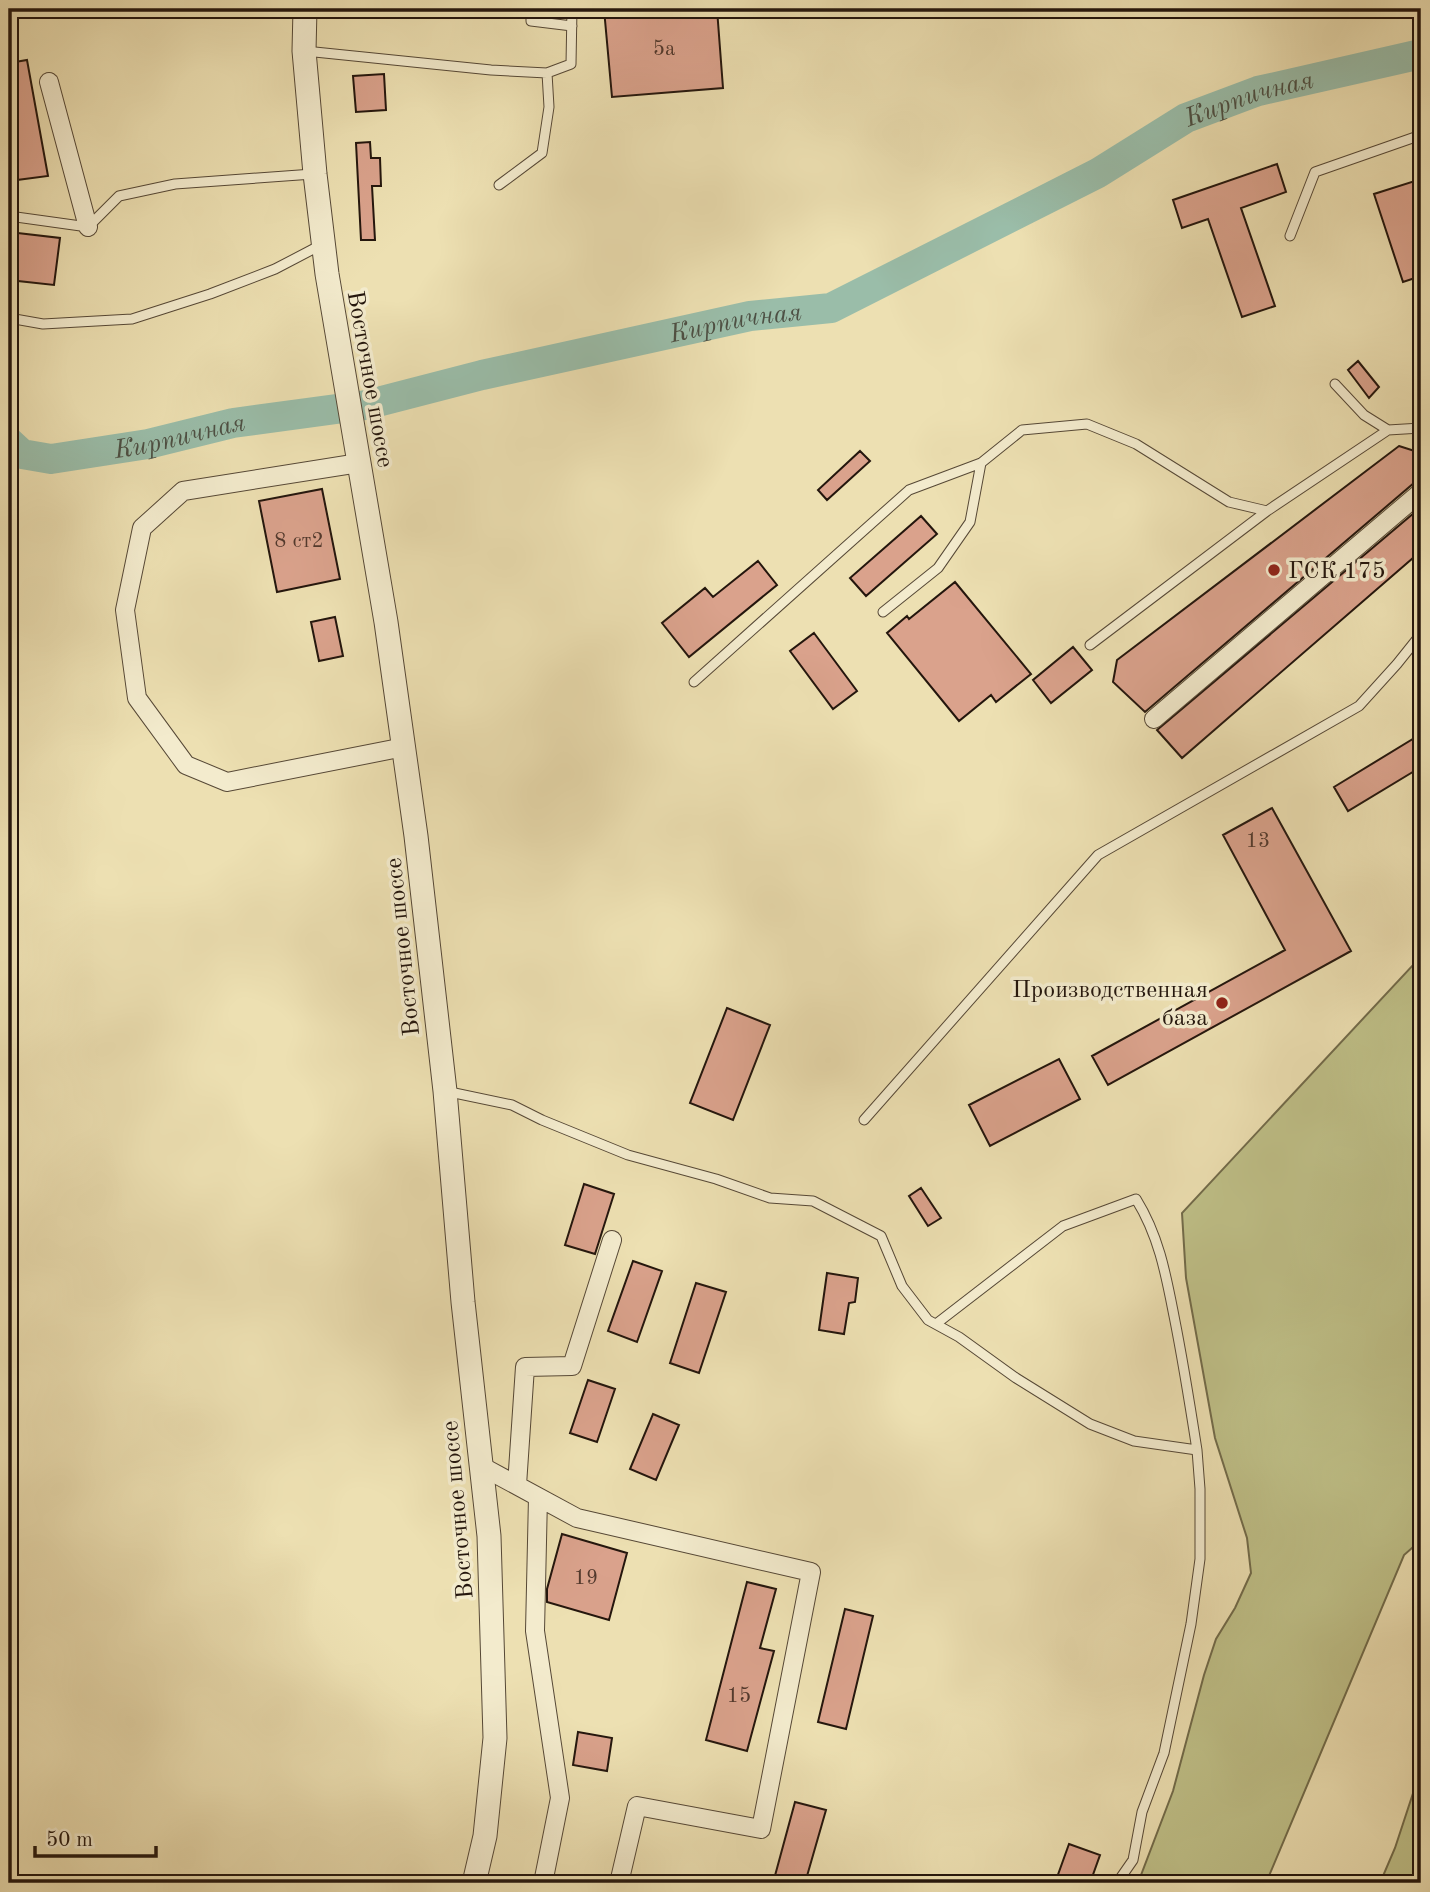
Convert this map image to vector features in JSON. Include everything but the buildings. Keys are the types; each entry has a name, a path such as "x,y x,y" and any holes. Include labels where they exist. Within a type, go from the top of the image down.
{"street":[{"name":"Восточное шоссе","path":"305,9 304,51 323,243 386,622 416,836 489,1535 495,1738 485,1836 474,1883"},
{"path":"49,82 88,227"},
{"path":"359,463 183,491 142,528 125,610 137,698 186,765 227,782 404,747"},
{"path":"1154,719 1421,492"},
{"path":"517,1485 526,1367 572,1366 612,1240"},
{"path":"481,1466 577,1518 811,1572 761,1829 637,1807 619,1883"},
{"path":"538,1497 535,1631 560,1798 543,1883"}],"lane":[{"path":"531,9 531,21 572,26"},
{"path":"304,51 491,70 547,72 571,64 572,9"},
{"path":"499,185 542,153 549,107 547,72"},
{"path":"1290,236 1315,172 1421,135"},
{"path":"9,216 88,227 119,196 175,184 315,174"},
{"path":"9,318 43,324 132,319 210,294 275,269 323,243"},
{"path":"1335,384 1364,415 1388,430"},
{"path":"694,682 909,491 981,463 1021,430 1087,424 1136,444 1229,502 1267,511"},
{"path":"1090,645 1267,511 1388,430 1421,428"},
{"path":"884,612 938,568 970,522 981,463"},
{"path":"864,1121 1098,855 1359,706 1421,634"},
{"path":"444,1091 512,1105 628,1155 716,1178 770,1198 813,1201 881,1236 902,1286 928,1320 960,1337 1016,1378 1090,1424 1134,1441 1197,1450"},
{"path":"936,1324 1063,1226 1136,1199 1144,1211 1162,1255 1184,1363 1197,1450 1200,1559 1191,1624 1164,1753 1142,1812 1133,1860 1116,1883"}],"green space":[{"path":"1421,962 1421,1540 1404,1555 1266,1883 1138,1883 1173,1791 1216,1639 1235,1608 1251,1573 1247,1538 1215,1438 1186,1278 1182,1213 1413,965"},
{"path":"1421,1769 1421,1883 1380,1883 1395,1848"}],"waterway":[{"name":"Кирпичная","path":"9,442 22,454 51,459 148,444 233,423 366,405 482,375 750,316 831,308 1098,173 1186,118 1258,91 1421,54"}],"place":[{"name":"ГСК 175","path":"1274,570"},
{"name":"Производственная база","path":"1222,1003"}]}
